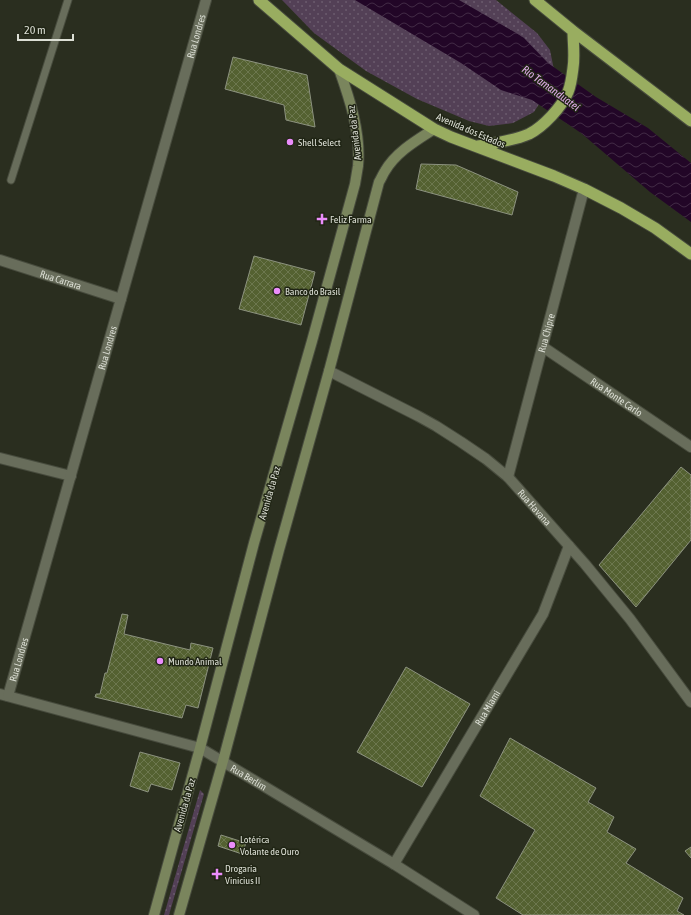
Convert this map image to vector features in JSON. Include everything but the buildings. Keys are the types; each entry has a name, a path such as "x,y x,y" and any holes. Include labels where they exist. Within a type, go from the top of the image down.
{"highway":[{"name":"Avenida dos Estados","path":"259,0 339,69 434,128 452,137 584,189 655,228 691,254"},
{"path":"535,0 573,31 691,120"},
{"path":"478,146 510,140 530,133 549,118 560,106 568,92 573,67 573,31"}],"main road":[{"name":"Avenida da Paz","path":"154,915 254,543 355,184 358,164 358,148 353,113 339,69"},
{"path":"179,915 223,761 278,550 329,371 379,182 385,170 395,158 434,128"}],"street":[{"name":"Rua Londres","path":"4,695 71,476 206,0"},
{"name":"Rua Chipre","path":"508,477 584,189"},
{"name":"Rua Carrara","path":"0,260 121,299"},
{"name":"Rua Monte Carlo","path":"543,347 691,447"},
{"name":"Rua Havana","path":"329,371 436,426 462,442 508,477 569,546 630,619 691,702"},
{"path":"0,458 71,476"},
{"name":"Rua Miami","path":"394,864 542,614 569,546"},
{"name":"Rua Berlim","path":"4,695 200,748 394,864 474,915"}],"lane":[{"path":"11,180 68,0"}],"shaded area":[{"path":"282,0 496,0 537,33 550,50 554,70 546,93 534,112 513,123 489,126 469,121 417,99 366,71 314,33"},
{"path":"200,790 204,794 169,915 164,915"}],"water":[{"name":"Rio Tamanduateí","path":"355,0 459,0 523,37 548,63 596,97 648,128 691,163 691,222 650,192 581,133 532,100 501,90 461,63"}],"place":[{"name":"Shell Select","path":"290,142"},
{"name":"Feliz Farma","path":"322,219"},
{"name":"Banco do Brasil","path":"277,291"},
{"name":"Mundo Animal","path":"160,661"},
{"name":"Lotérica Volante de Ouro","path":"232,845"},
{"name":"Drogaria Vinicius II","path":"217,874"}]}
